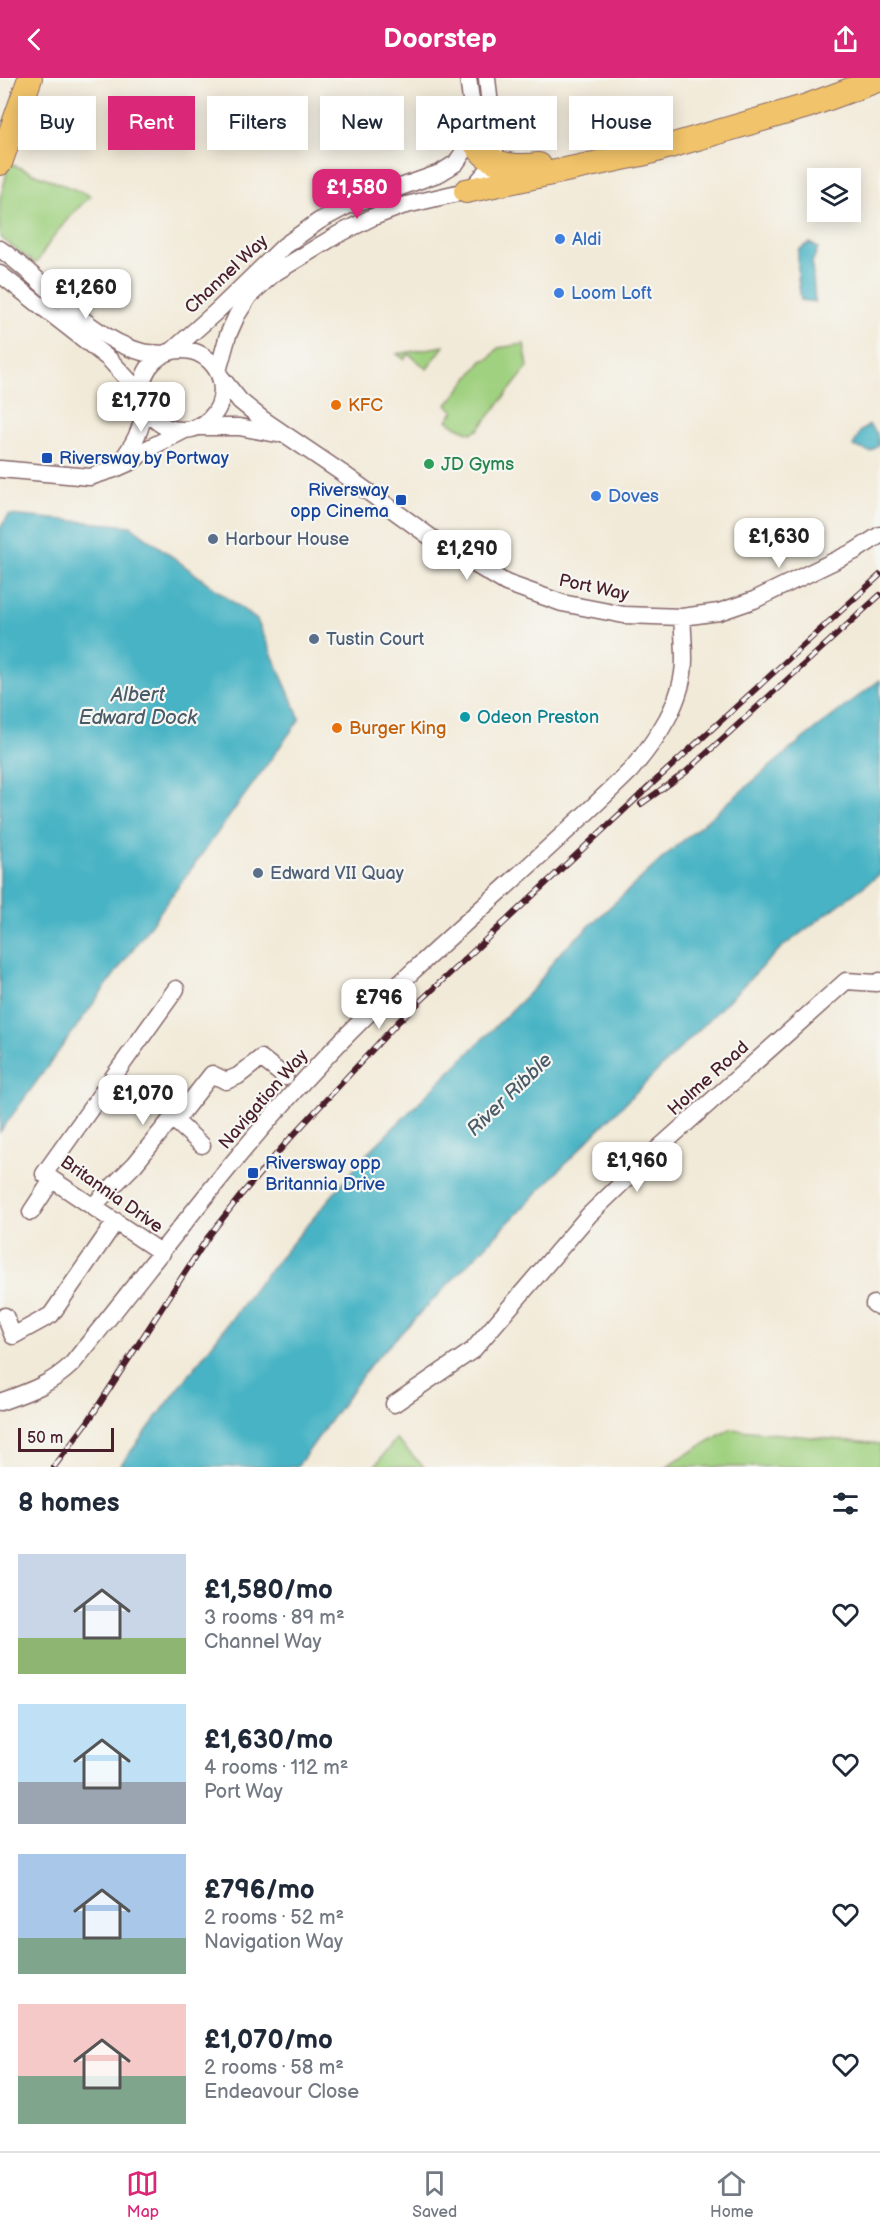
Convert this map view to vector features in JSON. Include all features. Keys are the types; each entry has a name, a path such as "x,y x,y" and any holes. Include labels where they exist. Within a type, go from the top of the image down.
{"highway":[{"path":"0,115 14,78"},
{"path":"0,163 30,78"},
{"path":"466,192 645,153 807,106 880,80"},
{"path":"480,150 494,161 508,166 645,153"}],"street":[{"path":"468,78 470,96"},
{"path":"466,192 483,177 494,161 495,143 488,78"},
{"name":"Channel Way","path":"168,352 219,310 284,246 319,221 347,206 440,173 456,163 465,150"},
{"name":"Channel Way","path":"219,373 228,335 237,315 249,296 273,274 373,217 402,206 466,192"},
{"path":"0,249 96,329 120,343 143,353 189,350 210,360 219,373 222,396 218,408 209,419 115,469 90,477 0,469"},
{"path":"0,274 109,359 144,400 151,414 159,422 171,428 191,428"},
{"path":"115,469 137,439 144,419 143,381 147,370 154,361 168,352"},
{"name":"Port Way","path":"219,373 240,401 261,418 436,541 506,584 562,603 624,615 682,617 719,612 754,600 855,551 880,535"},
{"name":"Port Way","path":"191,428 239,427 262,430 292,439"},
{"name":"Navigation Way","path":"0,1402 56,1379 64,1371 162,1253 241,1151 324,1058 452,935 606,795 652,745 666,722 681,679 684,661 682,617"},
{"name":"Holme Road","path":"394,1404 473,1350 589,1215 652,1154 846,981 876,983 880,981"},
{"name":"Britannia Drive","path":"162,1253 44,1174 176,989"},
{"path":"175,1121 212,1074 226,1081 238,1076 261,1058 285,1077"},
{"path":"93,1206 135,1164 172,1118 202,1145"},
{"path":"31,1212 52,1179"},
{"path":"4,1316 12,1336 51,1315 116,1221"}],"green space":[{"path":"8,163 91,196 61,226 35,263 0,237 0,198"},
{"path":"524,344 528,367 478,430 471,433 447,420 454,411 447,405 482,361 490,358 498,348"},
{"path":"444,346 427,369 409,354 404,359 397,354"},
{"path":"730,1429 880,1444 880,1467 665,1467"},
{"path":"396,1439 424,1467 374,1467"}],"water":[{"path":"810,243 818,248 812,263 815,302 801,300 798,278 798,250"},
{"path":"869,425 877,433 879,445 870,452 853,446 860,432"},
{"name":"Albert Edward Dock","path":"9,515 131,526 257,620 300,719 0,1132 0,528"},
{"name":"River Ribble","path":"880,680 880,874 781,948 599,1129 370,1365 297,1467 119,1467 258,1284 366,1155 537,985 557,956 665,856 805,737"}],"railway":[{"path":"54,1467 89,1420 208,1237 286,1143 399,1021 653,783 880,575"},
{"path":"641,804 686,772 880,595"}],"place":[{"name":"Aldi","path":"560,239"},
{"name":"Loom Loft","path":"559,293"},
{"name":"KFC","path":"336,405"},
{"name":"Riversway by Portway","path":"47,458"},
{"name":"JD Gyms","path":"429,464"},
{"name":"Doves","path":"596,496"},
{"name":"Riversway opp Cinema","path":"401,500"},
{"name":"Harbour House","path":"213,539"},
{"name":"Tustin Court","path":"314,639"},
{"name":"Odeon Preston","path":"465,717"},
{"name":"Burger King","path":"337,728"},
{"name":"Edward VII Quay","path":"258,873"},
{"name":"Riversway opp Britannia Drive","path":"253,1173"}]}
